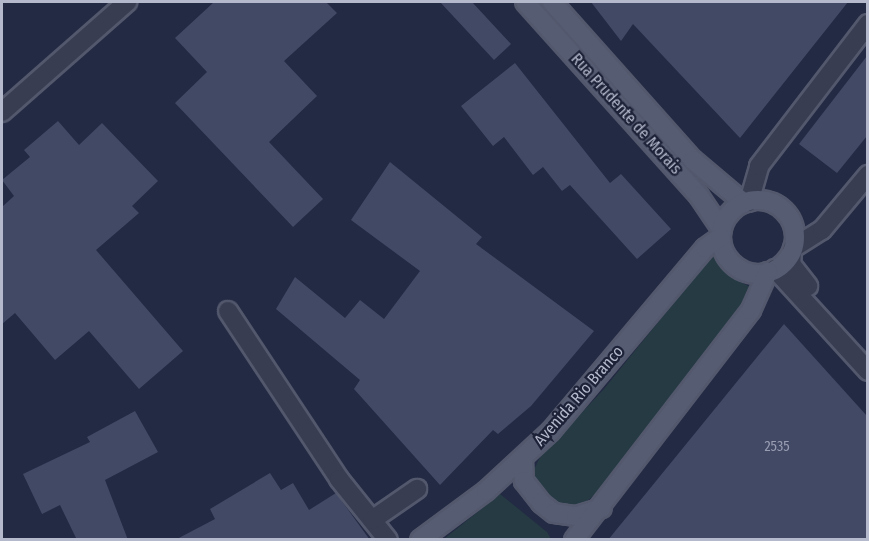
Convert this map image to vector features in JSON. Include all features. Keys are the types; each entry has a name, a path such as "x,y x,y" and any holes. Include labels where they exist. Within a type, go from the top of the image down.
{"main road":[{"name":"Rua Prudente de Morais","path":"525,2 699,196 721,233"},
{"name":"Rua Prudente de Morais","path":"552,2 693,160 746,202"},
{"path":"574,540 602,508 751,309 771,271 792,250 793,227 784,212 768,202 746,202 734,208 721,233 731,262 752,273 771,271"},
{"name":"Avenida Rio Branco","path":"420,540 486,491 551,431 705,248 721,233"},
{"path":"523,458 524,481 541,503 554,513 576,516 602,508"}],"street":[{"path":"2,112 127,2"},
{"path":"746,202 759,166 867,24"},
{"path":"867,175 822,230 792,250 795,271 867,352"},
{"path":"771,271 867,371"},
{"path":"228,311 339,479 388,540"},
{"path":"372,520 417,489"}],"shaded area":[{"path":"714,253 733,278 754,289 596,494 575,510 558,506 545,497 535,480 533,472 540,457 604,389"},
{"path":"500,494 547,532 551,539 444,539"}],"building":[{"path":"214,2 326,2 337,13 284,61 317,96 269,142 323,199 293,227 175,103 207,72 175,38"},
{"path":"440,2 472,2 511,44 494,60"},
{"path":"591,2 848,2 740,138 633,24 621,41"},
{"path":"867,56 867,136 837,173 799,144"},
{"path":"515,63 610,183 621,174 671,229 637,259 570,185 562,191 543,167 533,175 504,137 493,146 461,106"},
{"path":"58,121 79,145 102,123 158,181 132,206 139,213 96,250 183,351 139,389 89,331 55,360 15,313 2,324 2,207 14,196 2,180 30,157 24,150"},
{"path":"390,162 482,237 476,244 594,331 531,406 498,434 493,430 440,485 354,389 360,380 276,309 295,277 345,318 360,300 384,319 420,271 351,220"},
{"path":"784,324 867,416 867,540 608,540"},
{"path":"135,411 158,452 105,480 128,540 77,540 60,505 42,514 23,474 90,442 87,437"},
{"path":"270,473 281,490 293,483 309,510 336,493 370,540 175,540 215,519 210,509"}]}
